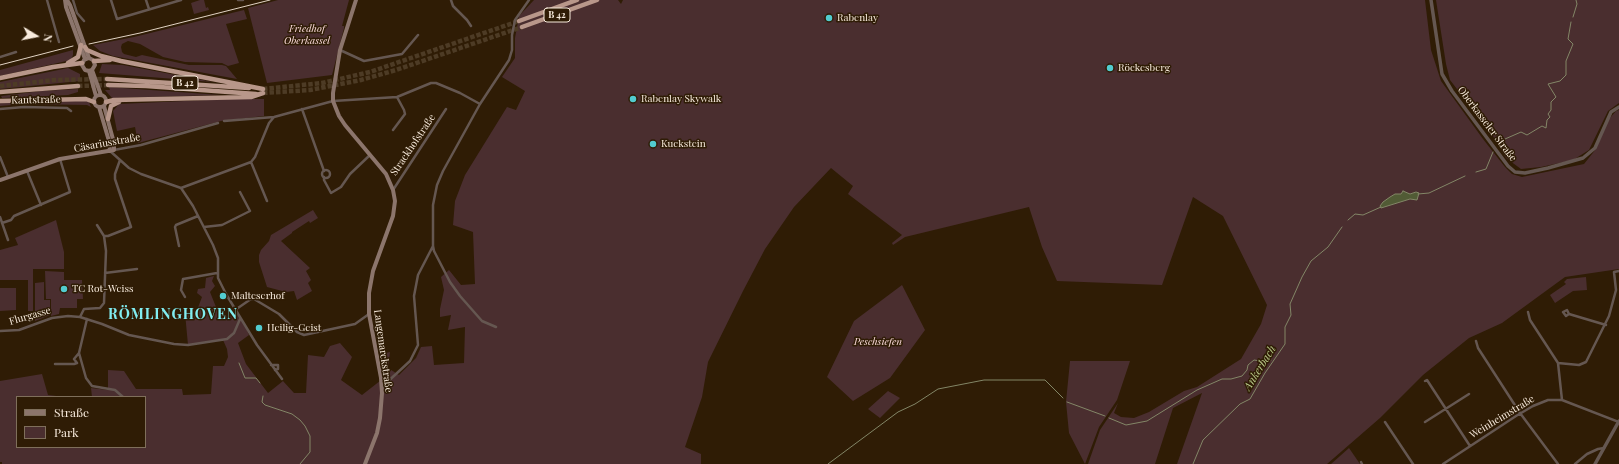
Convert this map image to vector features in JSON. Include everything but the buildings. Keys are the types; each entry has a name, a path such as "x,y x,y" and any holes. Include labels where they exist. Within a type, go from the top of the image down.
{"highway":[{"name":"B 42","path":"519,21 577,0"},
{"name":"B 42","path":"522,28 597,0"},
{"name":"B 42","path":"83,46 87,50 101,56 263,91"},
{"path":"65,65 77,59 83,46"},
{"path":"0,78 85,60"},
{"name":"B 42","path":"94,61 121,61"},
{"name":"B 42","path":"107,79 263,91"},
{"name":"B 42","path":"108,85 263,91"},
{"path":"0,92 78,86"},
{"name":"B 42","path":"103,105 111,100 125,101 251,97 263,91"},
{"path":"0,101 86,99 94,102"},
{"path":"108,119 112,106 117,102 125,101"}],"main road":[{"path":"66,0 70,5 83,46 85,60 84,68 90,70"},
{"path":"333,101 333,92 340,50 356,0"},
{"path":"85,60 94,61 94,67 90,70"},
{"path":"90,70 98,96"},
{"path":"98,96 94,102 96,106 103,105"},
{"path":"98,96 105,98 103,105 112,151"},
{"name":"Langemarckstraße","path":"333,101 342,120 386,174 393,190 395,201 393,216 371,278 368,302 382,387 382,404 377,432 365,464"},
{"path":"103,105 114,143 112,151"},
{"name":"Cäsariusstraße","path":"0,180 60,159 112,151"}],"street":[{"path":"47,0 59,42"},
{"path":"73,0 77,13 84,21"},
{"path":"111,0 116,19 182,0"},
{"path":"146,0 149,9"},
{"path":"238,0 243,0"},
{"path":"451,0 453,6 471,26"},
{"path":"496,327 482,321 450,282 432,246 433,205 437,185 443,171 480,104 509,60 512,50 512,35 515,20 529,0"},
{"name":"Oberkasseler Straße","path":"1431,0 1442,74 1508,166 1515,172 1525,173 1562,165 1583,158 1595,148 1611,112 1619,107"},
{"path":"340,50 364,61 397,55 404,53 418,35"},
{"path":"0,57 16,52"},
{"path":"224,121 274,117 333,101 397,97 436,83 460,93 480,104"},
{"path":"393,130 404,115 404,110 397,97"},
{"name":"Kantstraße","path":"0,110 24,106 67,108 71,111"},
{"path":"302,109 324,171 322,174 324,180 332,193 342,187 350,174 370,155"},
{"name":"Strackhofstraße","path":"393,190 446,109"},
{"path":"181,188 252,162 274,117"},
{"name":"Cäsariusstraße","path":"112,151 141,145 218,123"},
{"path":"112,151 120,160 141,174 181,188 193,206 216,252 218,258 217,273 235,310 274,370 282,379"},
{"path":"0,157 8,178"},
{"path":"2,223 11,220 14,216 70,192 60,159"},
{"path":"104,236 108,236 131,227 115,180 115,174 120,160"},
{"path":"252,162 267,201"},
{"path":"27,170 40,205"},
{"path":"324,171 328,171 330,174 328,177 324,177"},
{"path":"204,227 222,224 250,211 240,192"},
{"path":"179,246 175,227 178,224 198,216"},
{"path":"0,217 8,240"},
{"path":"80,317 84,309 100,308 104,303 106,251 104,236 97,225"},
{"path":"382,387 410,361 418,346 414,307 416,284 432,246"},
{"path":"105,273 137,269"},
{"path":"1558,363 1583,365 1586,362 1606,325 1616,290 1614,272 1619,271"},
{"path":"185,297 181,290 183,279 217,273"},
{"path":"235,310 251,299 254,299 278,314 297,332 304,335 355,324 369,314"},
{"path":"1528,312 1530,320 1558,363 1562,400"},
{"path":"1569,314 1606,325"},
{"name":"Flurgasse","path":"0,331 19,330 60,316 80,317 130,335 181,345 227,339 234,333 240,319"},
{"path":"87,319 79,353 86,378 92,386 115,390 122,396"},
{"path":"1476,341 1478,348 1520,414 1558,464"},
{"path":"77,363 74,359 79,353"},
{"path":"55,364 74,364 80,361"},
{"path":"271,365 278,365 278,369 274,370"},
{"path":"1425,381 1427,380 1470,446"},
{"path":"1425,422 1469,394"},
{"name":"Weinheimstraße","path":"1443,464 1533,406 1548,400 1562,400 1618,423"},
{"path":"1385,422 1413,464"},
{"path":"1595,464 1618,423"},
{"path":"1575,464 1587,454 1598,448 1604,448"}],"green space":[{"path":"204,0 206,8 208,7 209,10 194,14 191,3"},
{"name":"Friedhof Oberkassel","path":"278,0 349,0 342,26 344,26 344,28 332,75 267,83 248,8"},
{"path":"534,0 618,0 621,4 623,0 1425,0 1431,50 1441,81 1483,139 1512,174 1522,177 1584,164 1596,149 1609,119 1616,111 1619,110 1619,269 1565,277 1502,323 1469,338 1423,375 1380,418 1327,464 1177,464 1202,393 1173,408 1155,464 1088,464 1100,430 1118,403 1114,413 1121,417 1134,418 1149,412 1184,391 1197,387 1241,359 1261,324 1267,305 1223,216 1193,197 1162,285 1057,281 1042,247 1029,207 905,237 893,245 892,243 902,235 848,194 853,186 831,168 794,207 765,249 708,362 702,397 685,447 701,454 701,464 2,464 2,462 0,462 0,381 42,374 48,395 56,396 16,396 16,448 146,448 146,396 92,396 91,388 108,390 108,370 124,371 136,389 182,389 183,395 211,394 213,366 224,366 228,357 227,349 223,340 188,345 185,313 197,310 202,297 197,293 198,289 205,288 206,278 214,276 212,281 215,286 210,292 220,317 225,317 236,311 249,335 238,343 246,364 268,393 283,381 294,393 306,393 308,355 324,357 330,346 340,343 352,357 341,380 362,395 385,377 381,354 390,352 388,368 399,375 416,358 421,347 432,346 434,365 464,363 465,327 448,330 451,315 440,317 444,290 441,277 449,270 461,285 475,284 473,232 453,225 455,201 465,175 507,107 516,110 525,91 502,77 515,58 515,38 519,16","holes":["1416,192 1410,199 1381,207 1395,194 1410,194"]},
{"path":"1436,0 1619,0 1619,103 1608,111 1589,150 1573,160 1541,167 1521,169 1506,158 1491,133 1450,80"},
{"path":"244,10 247,19 226,24 239,63 228,66 222,63 185,62 163,57 140,44 128,41 122,44 121,47 124,54 136,57 142,55 189,65 226,66 237,79 113,56 100,51 93,45 134,37"},
{"path":"73,50 71,60 0,76 0,70"},
{"path":"102,64 123,65 213,82 99,73"},
{"path":"68,68 80,74 80,81 0,89 0,82"},
{"path":"109,87 220,95 112,98 105,90 110,90"},
{"path":"78,89 78,92 68,95 2,98 1,96 41,91"},
{"path":"228,99 264,99 264,116 221,121 138,143 135,127 117,131 113,111 119,104"},
{"path":"88,100 91,107 87,105 24,104 0,106 0,103"},
{"path":"313,210 318,218 310,223 309,221 281,241 310,268 306,271 311,280 308,283 312,291 297,300 294,291 286,292 267,287 259,262 259,255 261,250 269,241 271,235"},
{"path":"56,220 64,252 64,269 33,269 33,311 28,311 28,280 0,280 0,250 18,245 15,238"},
{"name":"TC Rot-Weiss","path":"45,271 64,272 64,280 82,280 83,299 77,299 77,308 60,308 59,314 51,316 51,299 46,299"},
{"path":"1586,277 1587,290 1573,291 1555,303 1550,295 1566,284 1564,282 1567,279"},
{"path":"44,282 44,300 50,300 50,315 35,321 35,283"},
{"name":"Peschsiefen","path":"902,285 925,330 890,378 853,401 827,377 854,321"},
{"path":"0,288 16,288 16,310 0,311"},
{"path":"1070,361 1130,361 1117,400 1099,427 1085,464 1069,433 1066,402"},
{"path":"888,391 900,398 880,418 868,409"},
{"path":"1349,448 1360,464 1331,464"}],"shaded area":[{"path":"1403,191 1410,194 1416,192 1419,193 1417,200 1410,199 1381,208 1380,206 1383,202 1395,194 1401,194"}],"waterway":[{"name":"Ankerbach","path":"1573,17 1577,4 1576,0"},
{"name":"Ankerbach","path":"1499,144 1505,139 1521,132 1527,135 1542,126 1546,128 1547,120 1550,117 1548,114 1551,110 1551,102 1556,97 1548,84 1560,81 1566,75 1566,61 1573,44 1568,39 1571,22"},
{"name":"Ankerbach","path":"1476,172 1486,169 1493,152"},
{"name":"Ankerbach","path":"1418,194 1429,193 1465,176"},
{"name":"Ankerbach","path":"1348,220 1355,214 1363,215 1381,207"},
{"name":"Ankerbach","path":"1193,464 1203,440 1240,404 1250,399 1265,373 1285,344 1285,327 1291,315 1290,304 1302,277 1311,261 1328,247 1342,227"},
{"name":"Peschsiefen","path":"1109,418 1126,425 1147,421 1197,390 1222,379 1231,379 1242,376 1247,370 1248,365 1254,360 1260,361 1265,358 1271,360"},
{"path":"239,363 245,378 256,378 260,383"},
{"name":"Peschsiefen","path":"828,464 898,412 915,404 938,389 984,380 1045,380 1063,398"},
{"path":"263,396 262,402 265,405 292,414 305,426 310,436 310,452 300,464"},
{"name":"Peschsiefen","path":"1067,402 1105,416"}],"tunnel":[{"path":"263,89 322,83 370,72 519,21"},
{"path":"263,93 310,90 361,80 396,70 522,27"},
{"path":"0,86 55,80 107,79"},
{"path":"78,86 108,85"}],"tram line":[{"path":"89,44 140,33 270,0"},
{"path":"0,65 73,46"}],"place":[{"name":"Rabenlay","path":"829,18"},
{"name":"Röckesberg","path":"1110,68"},
{"name":"Rabenlay Skywalk","path":"633,99"},
{"name":"Kuckstein","path":"653,144"},
{"name":"TC Rot-Weiss","path":"64,289"},
{"name":"Malteserhof","path":"223,296"},
{"name":"Heilig-Geist","path":"259,328"}],"district":[{"name":"RÖMLINGHOVEN","path":"173,315"}]}
